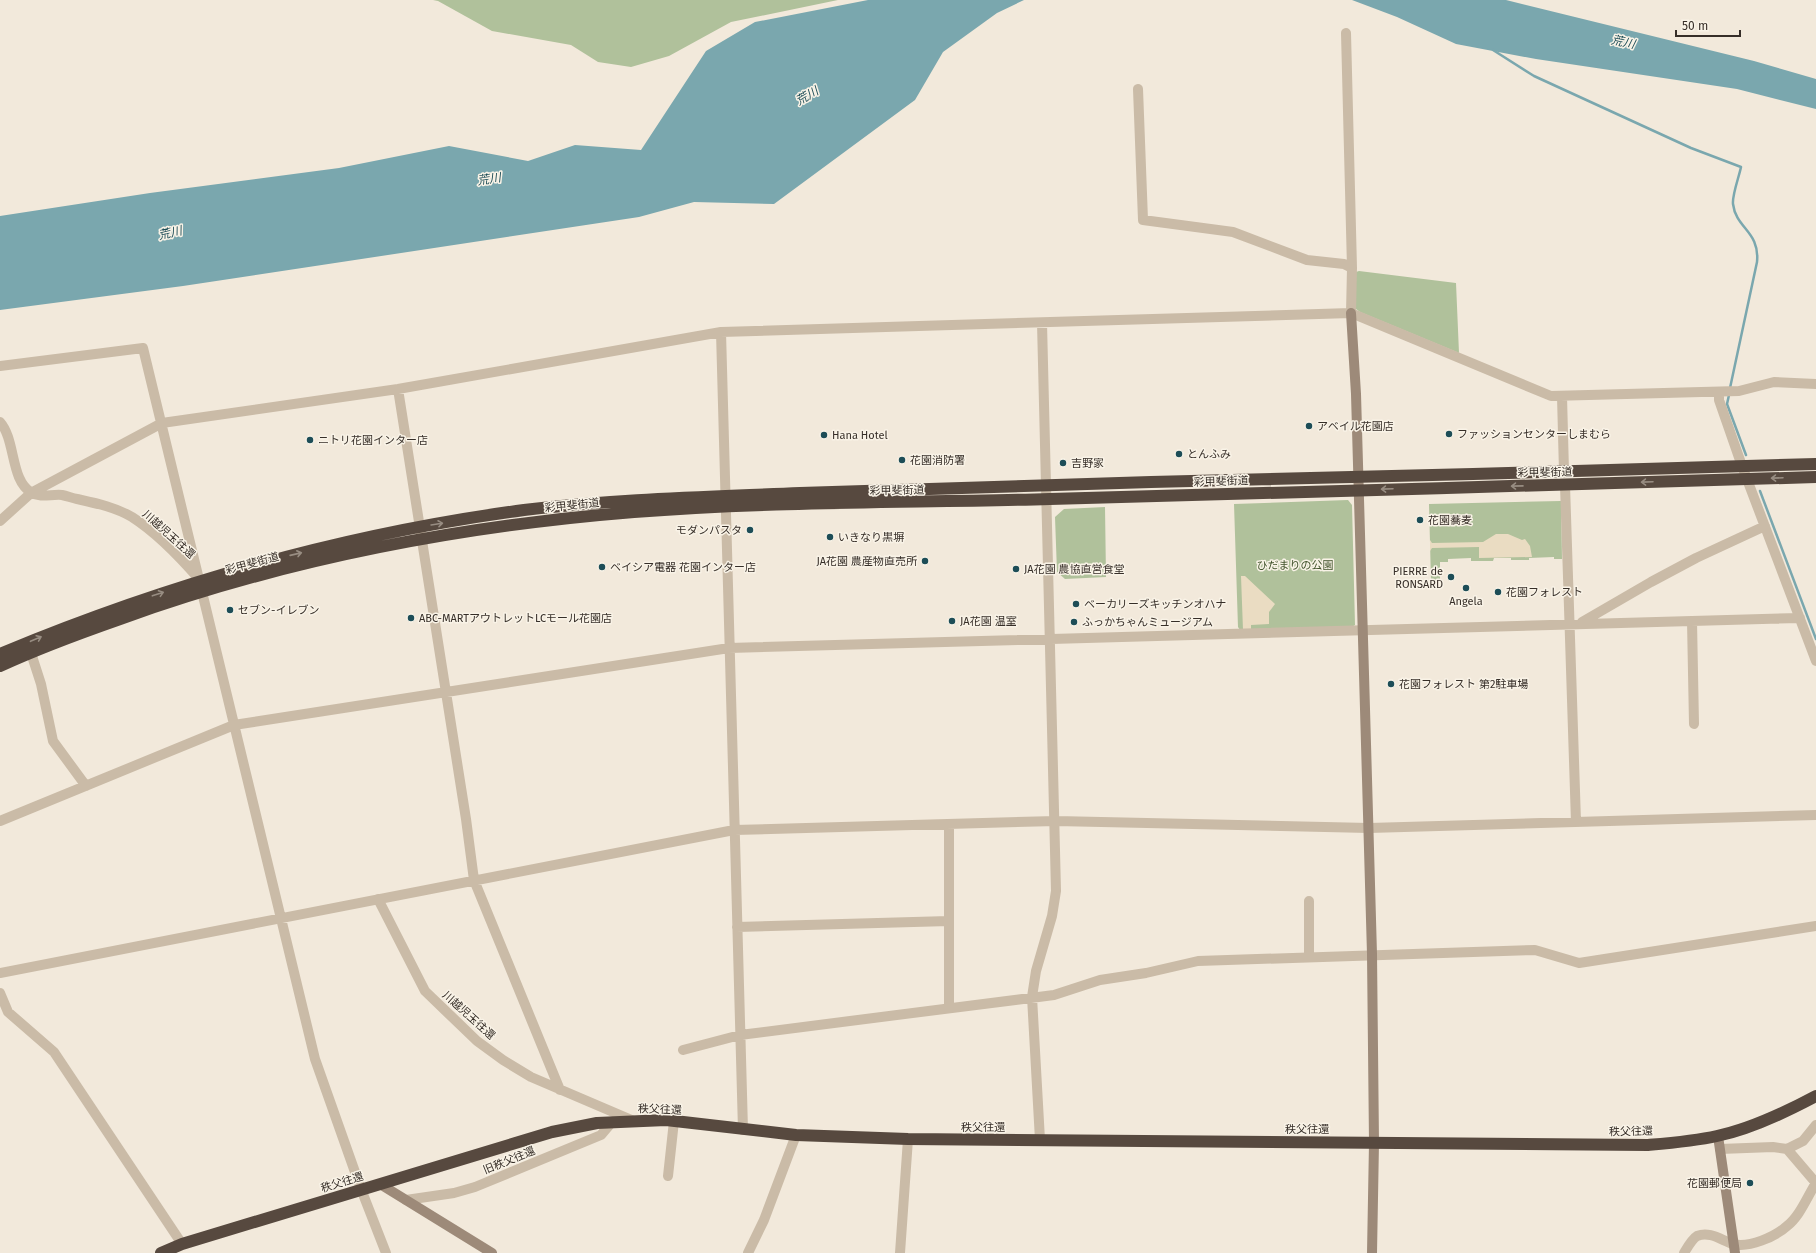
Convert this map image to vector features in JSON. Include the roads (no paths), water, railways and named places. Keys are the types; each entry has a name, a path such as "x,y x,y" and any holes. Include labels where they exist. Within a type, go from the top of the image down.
{"highway":[{"name":"彩甲斐街道","path":"0,654 68,625 202,585 282,568 420,533 636,512 726,501 1046,484 1564,472 1816,464"},
{"name":"彩甲斐街道","path":"726,501 1046,500 1816,477"},
{"name":"彩甲斐街道","path":"0,666 202,585"},
{"name":"秩父往還","path":"161,1253 182,1244 552,1132 612,1122 674,1121 743,1130 908,1139 1648,1145 1718,1136 1757,1123 1816,1096"}],"street":[{"path":"1346,33 1352,268 1351,313 1359,490 1372,954 1374,1143 1372,1253"},
{"path":"1138,89 1143,220 1233,232 1307,260 1344,264 1352,268"},
{"path":"0,521 31,493 162,423 398,389 721,332 1351,313 1551,396 1726,392 1740,391 1774,382 1816,384"},
{"path":"1040,1140 1032,996 1036,971 1052,916 1056,891 1056,820 1042,323"},
{"path":"721,332 743,1130"},
{"path":"0,366 143,348 202,585 234,725 315,1059 361,1189 386,1253"},
{"path":"398,389 466,819 474,880 560,1090"},
{"path":"1726,392 1719,400 1742,466 1816,661"},
{"path":"1562,396 1564,472"},
{"path":"0,422 12,446 17,472 23,485 31,493"},
{"path":"1565,485 1576,822"},
{"name":"川越児玉往還","path":"31,493 39,495 61,495 107,506 131,517 155,534 181,559 202,585"},
{"path":"1580,623 1670,571 1765,526"},
{"path":"0,821 234,725 729,648 1800,618"},
{"path":"1692,621 1694,724"},
{"path":"31,653 41,684 53,741 86,786"},
{"path":"0,973 281,917 734,830 1056,820 1369,828 1816,815"},
{"path":"949,824 949,1007"},
{"name":"川越児玉往還","path":"378,899 425,991 482,1045 526,1073 560,1090 635,1121"},
{"path":"1309,901 1309,957"},
{"path":"737,927 949,921"},
{"path":"683,1050 740,1035 1032,996 1054,995 1100,980 1146,973 1198,961 1372,954 1535,950 1579,963 1816,926"},
{"path":"0,993 8,1012 54,1052 182,1244"},
{"path":"668,1176 674,1121"},
{"name":"旧秩父往還","path":"406,1200 454,1193 475,1187 601,1135 612,1122"},
{"path":"1787,1149 1803,1141 1816,1126"},
{"path":"747,1253 764,1220 796,1134"},
{"path":"1718,1136 1734,1248"},
{"path":"900,1253 908,1139"},
{"path":"1684,1253 1696,1237 1699,1236 1713,1235 1734,1248 1762,1242 1787,1227 1794,1219 1816,1183 1787,1149 1773,1146 1720,1149"},
{"path":"380,1184 492,1253"}],"water":[{"name":"荒川","path":"868,0 1024,0 997,13 943,52 915,100 774,204 694,202 639,217 183,286 0,310 0,216 150,193 339,168 449,146 528,161 575,145 641,150 706,51 755,22"},
{"name":"荒川","path":"1352,0 1506,0 1754,61 1816,79 1816,109 1737,89 1536,59 1456,44 1397,17"}],"waterway":[{"path":"1493,50 1534,76 1691,148 1741,167 1733,204 1738,219 1755,243 1757,262 1730,388"},
{"path":"1729,395 1727,404 1746,455"},
{"path":"1760,491 1816,639"}],"place":[{"name":"アベイル花園店","path":"1309,426"},
{"name":"ファッションセンターしまむら","path":"1449,434"},
{"name":"Hana Hotel","path":"824,435"},
{"name":"ニトリ花園インター店","path":"310,440"},
{"name":"とんふみ","path":"1179,454"},
{"name":"花園消防署","path":"902,460"},
{"name":"吉野家","path":"1063,463"},
{"name":"花園蕎麦","path":"1420,520"},
{"name":"モダンパスタ","path":"750,530"},
{"name":"いきなり黒塀","path":"830,537"},
{"name":"JA花園 農産物直売所","path":"925,561"},
{"name":"ベイシア電器 花園インター店","path":"602,567"},
{"name":"JA花園 農協直営食堂","path":"1016,569"},
{"name":"PIERRE de RONSARD","path":"1451,577"},
{"name":"Angela","path":"1466,588"},
{"name":"花園フォレスト","path":"1498,592"},
{"name":"ベーカリーズキッチンオハナ","path":"1076,604"},
{"name":"セブン-イレブン","path":"230,610"},
{"name":"ABC-MARTアウトレットLCモール花園店","path":"411,618"},
{"name":"JA花園 温室","path":"952,621"},
{"name":"ふっかちゃんミュージアム","path":"1074,622"},
{"name":"花園フォレスト 第2駐車場","path":"1391,684"},
{"name":"花園郵便局","path":"1750,1183"}],"park label":[{"name":"ひだまりの公園","path":"1295,565"}]}
